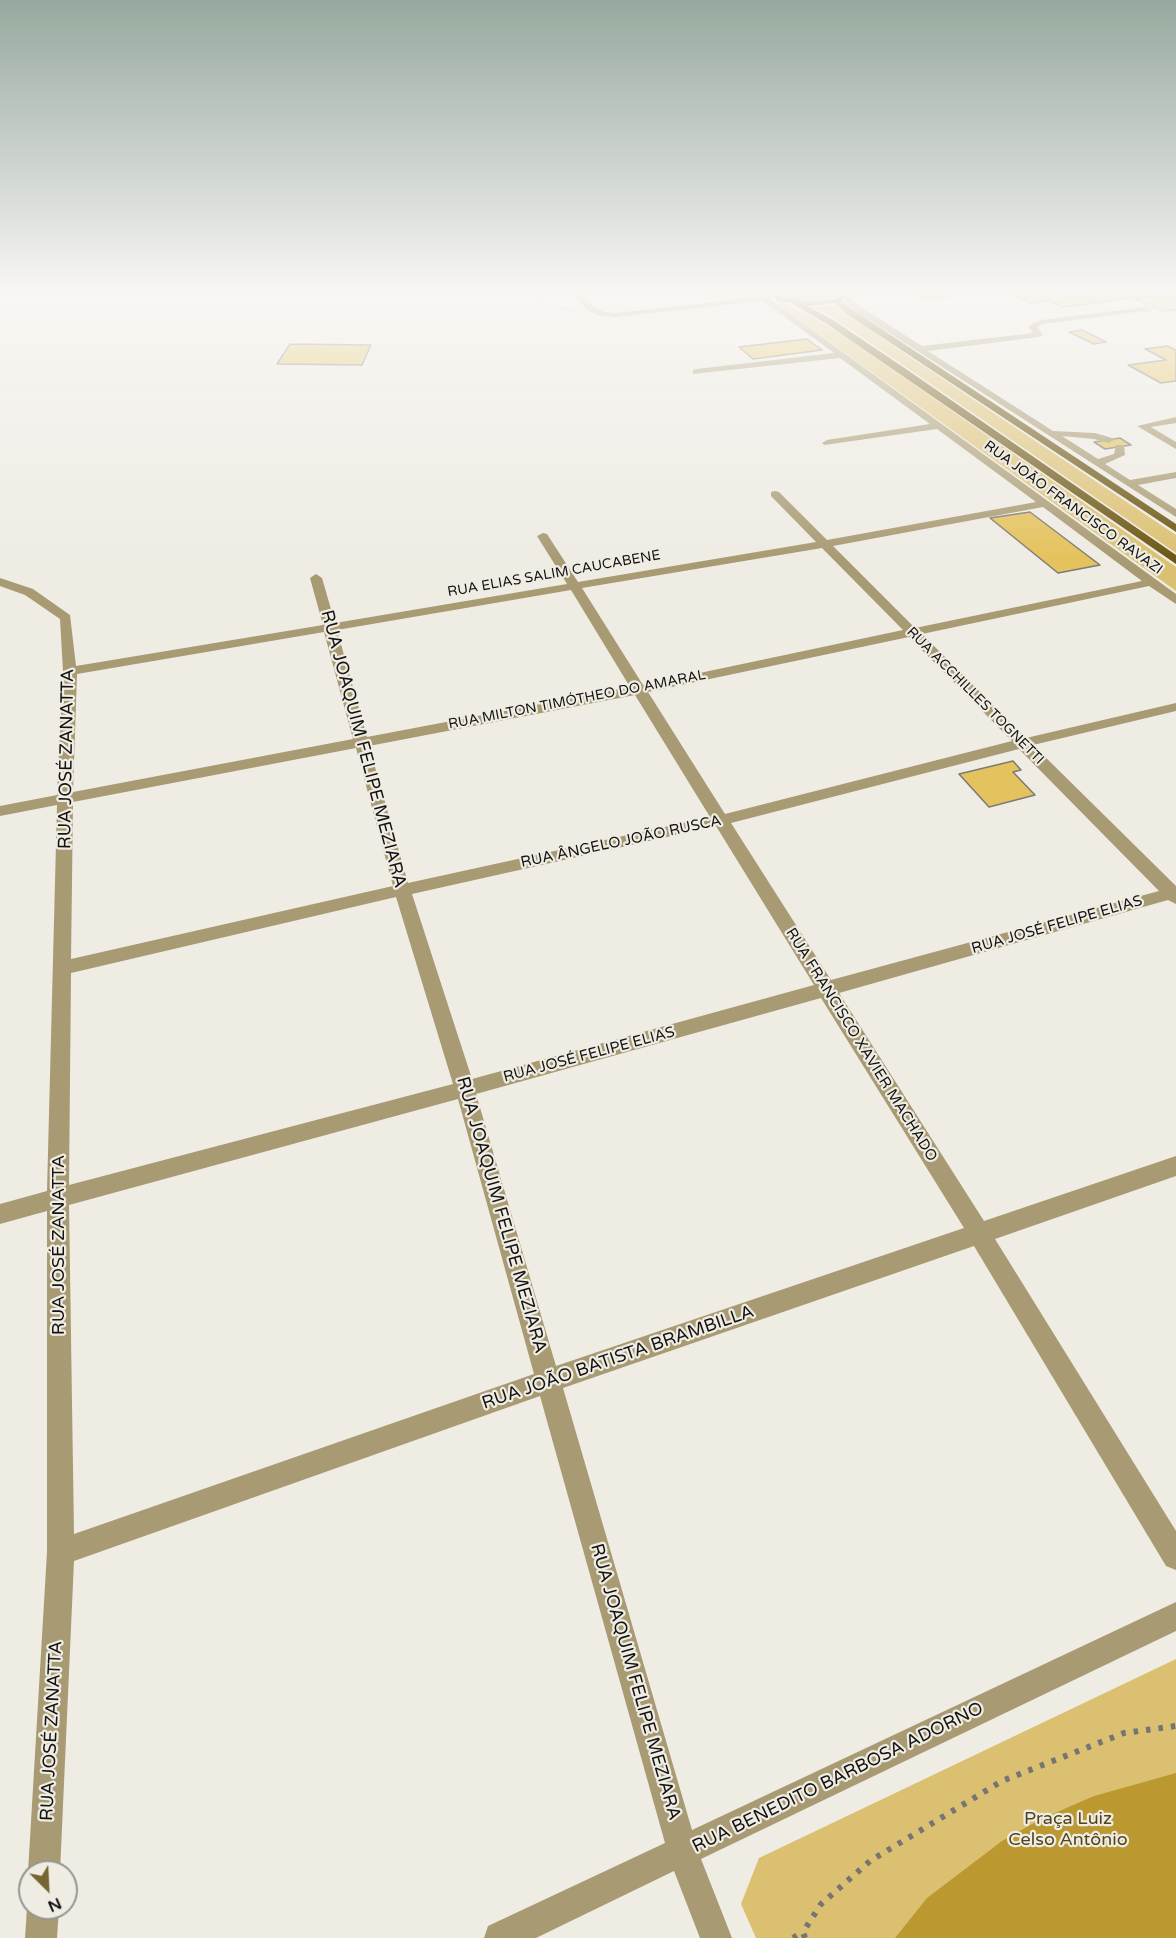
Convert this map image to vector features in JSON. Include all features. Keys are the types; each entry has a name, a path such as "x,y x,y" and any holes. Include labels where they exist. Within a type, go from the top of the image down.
{"main road":[{"path":"916,379 1176,560"},
{"path":"951,379 1176,529"}],"street":[{"name":"RUA JOÃO FRANCISCO RAVAZI","path":"874,379 1176,600"},
{"path":"969,379 1176,514"},
{"path":"1176,420 1142,426 1176,446"},
{"path":"827,443 938,426"},
{"path":"1051,432 1095,436 1109,440"},
{"path":"1098,463 1118,456 1121,453 1120,447"},
{"path":"1130,483 1176,476"},
{"name":"RUA ACCHILLES TOGNETTI","path":"775,494 912,634 1175,894"},
{"name":"RUA ELIAS SALIM CAUCABENE","path":"70,671 823,544 1043,504"},
{"name":"RUA FRANCISCO XAVIER MACHADO","path":"543,536 980,1235 1176,1556"},
{"name":"RUA JOAQUIM FELIPE MEZIARA","path":"316,578 402,890 465,1089 683,1852 716,1938"},
{"name":"RUA JOSÉ ZANATTA","path":"0,582 29,592 66,618 70,671 65,798 64,968 58,1198 61,1552 45,1860"},
{"name":"RUA MILTON TIMÓTHEO DO AMARAL","path":"0,811 638,690 1152,582"},
{"name":"RUA ÂNGELO JOÃO RUSCA","path":"64,968 402,890 721,820 1023,743 1176,707"},
{"name":"RUA JOSÉ FELIPE ELIAS","path":"0,1214 1175,894"},
{"name":"RUA JOÃO BATISTA BRAMBILLA","path":"61,1552 549,1381 1176,1166"},
{"name":"RUA BENEDITO BARBOSA ADORNO","path":"500,1938 1176,1616"},
{"path":"41,1938 42,1920"}],"path":[{"path":"793,1938 804,1935 821,1904 870,1860 1002,1781 1124,1733 1176,1726"}],"green space":[{"path":"882,379 907,379 1176,567 1176,591"},
{"path":"924,379 943,379 1176,535 1176,553"},
{"name":"Praça Luiz Celso Antônio","path":"1176,1659 1176,1938 756,1938 741,1904 759,1858"}],"shaded area":[{"path":"1176,1773 1176,1938 895,1938 927,1898 1002,1841 1041,1819 1094,1796"}],"building":[{"path":"1154,379 1176,379 1176,381 1161,383"},
{"path":"1120,438 1131,445 1105,449 1094,442"},
{"path":"1030,512 1100,565 1058,573 990,518"},
{"path":"1013,761 1021,770 1013,772 1035,795 989,807 959,774"}]}
